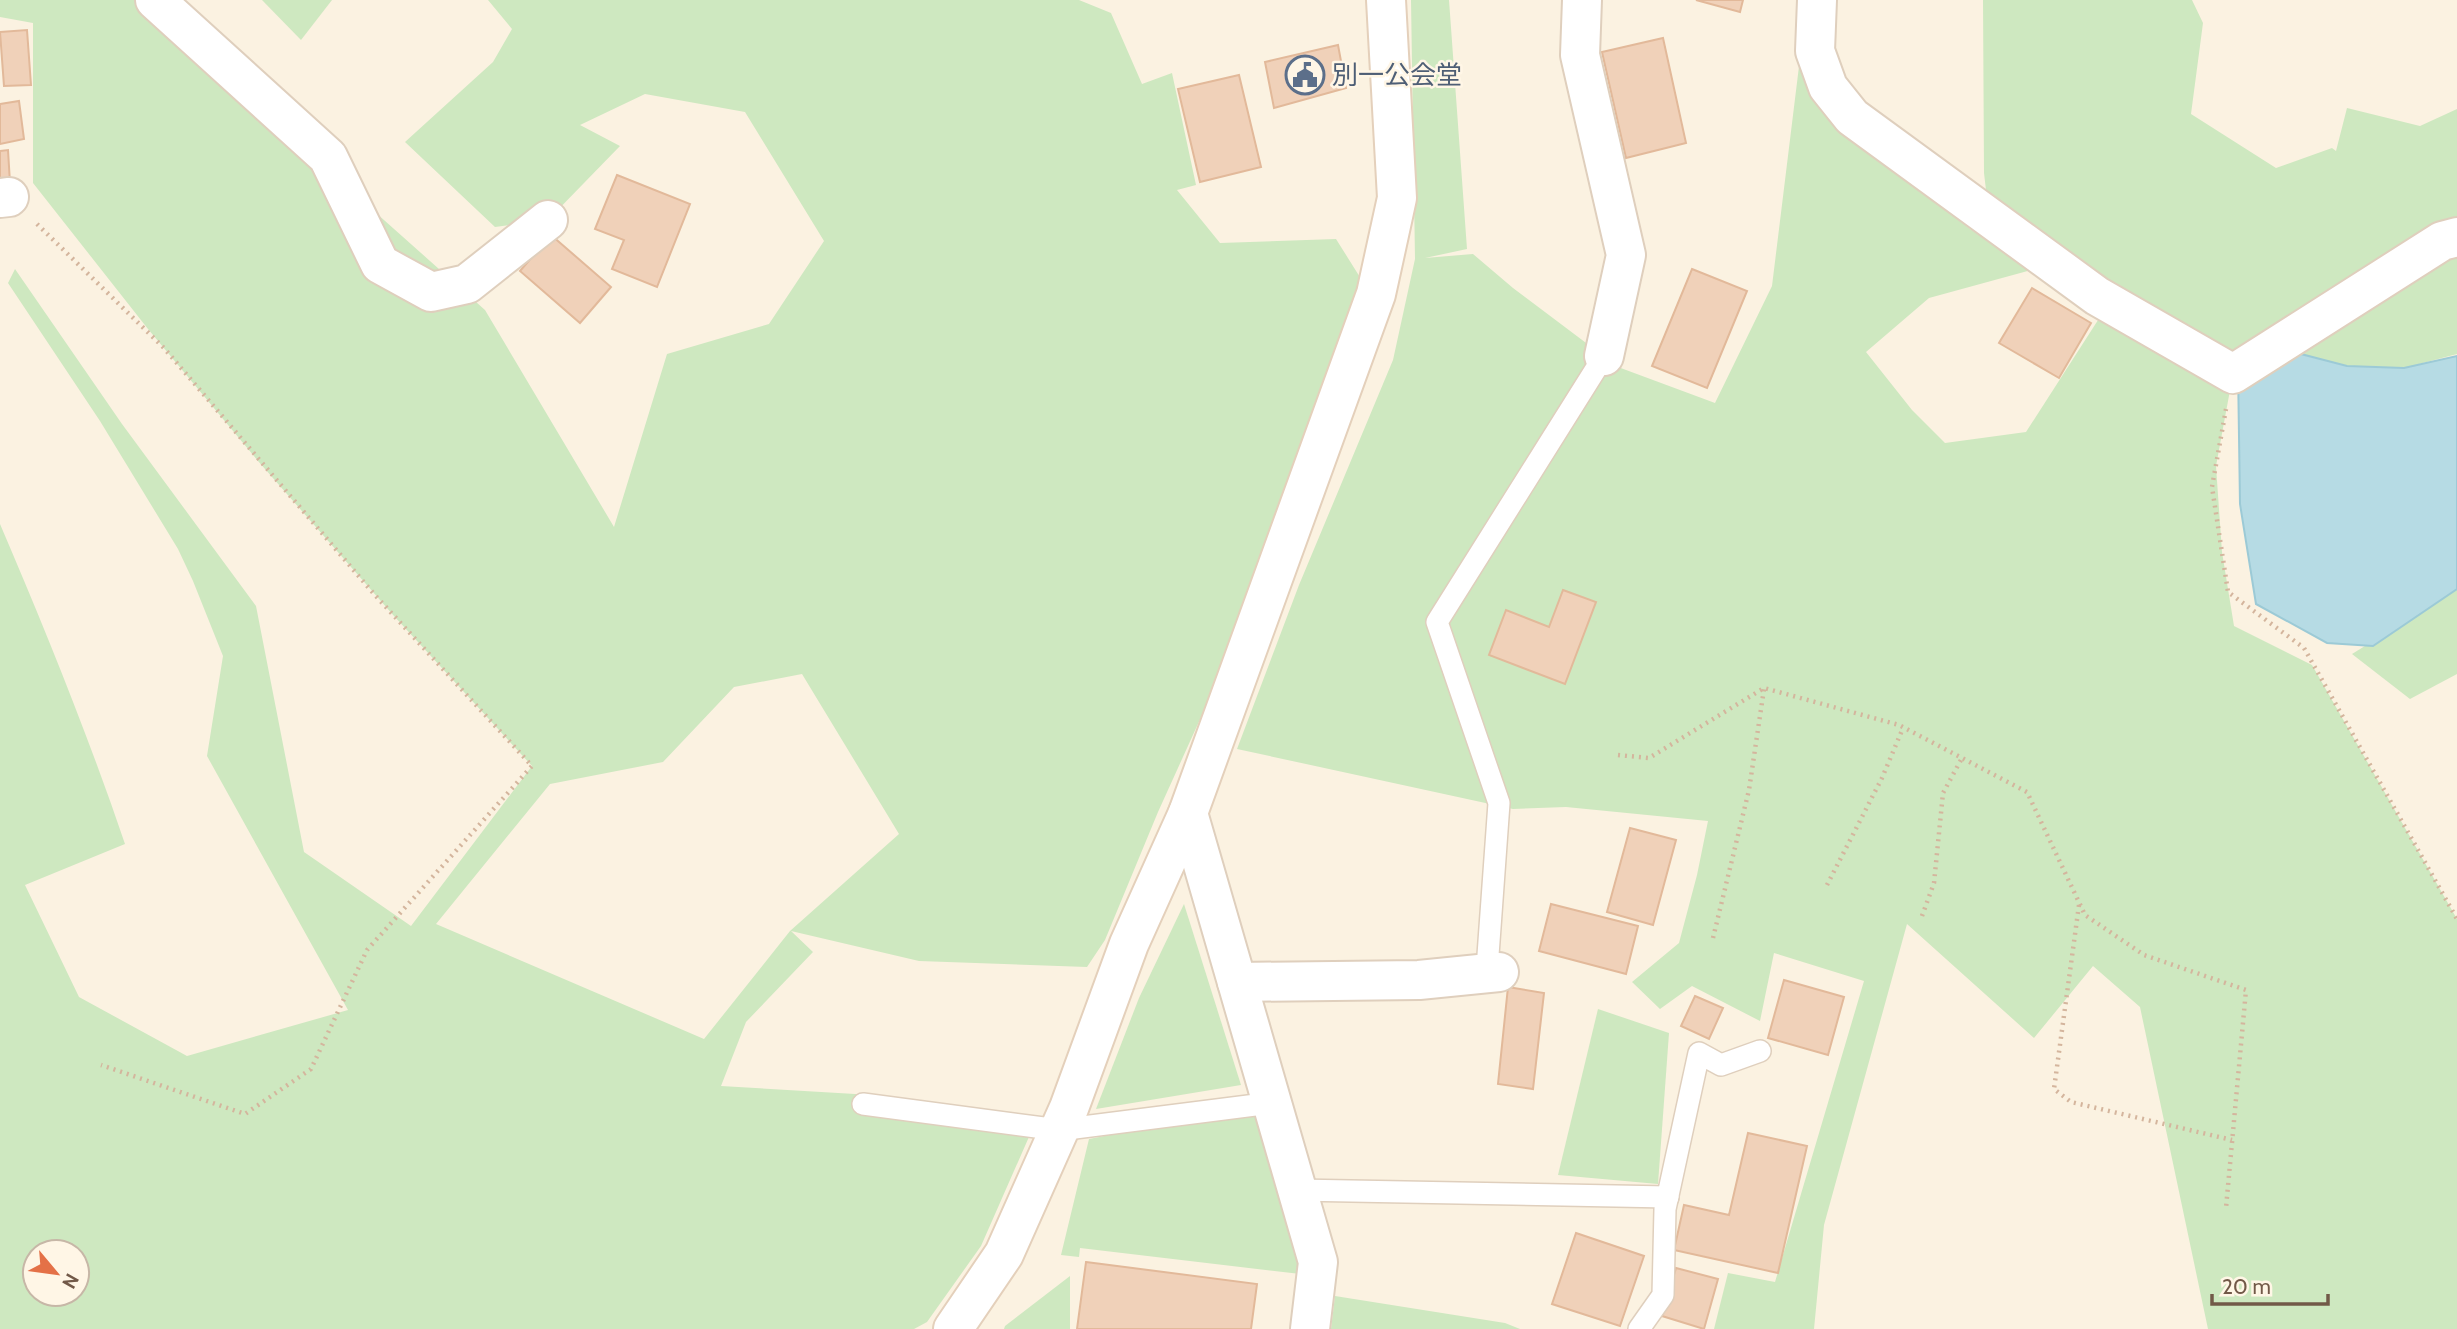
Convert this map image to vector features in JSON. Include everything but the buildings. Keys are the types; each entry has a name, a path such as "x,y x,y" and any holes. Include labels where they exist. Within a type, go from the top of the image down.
{"street":[{"path":"155,0 328,157 380,264 431,292 467,284 548,220"},
{"path":"953,1329 1003,1254 1059,1130 1129,944 1188,813 1376,294 1398,198 1386,0"},
{"path":"1582,0 1580,55 1626,255 1604,356"},
{"path":"1817,0 1815,51 1828,87 1852,117 2097,296 2233,374 2442,241 2457,237"},
{"path":"1188,813 1318,1262 1310,1329"},
{"path":"1237,982 1419,980 1494,963"}],"lane":[{"path":"1494,963 1499,803 1437,622 1604,356"},
{"path":"1639,1329 1663,1295 1665,1209 1699,1053 1721,1065 1760,1051"},
{"path":"863,1104 1059,1130 1272,1103"},
{"path":"1297,1190 1668,1197"}],"path":[{"path":"4,197 164,348 374,594 532,766 367,950 311,1069 244,1114 101,1065"},
{"path":"2233,374 2212,487 2228,592 2304,648 2457,919"},
{"path":"1713,938 1749,790 1764,688"},
{"path":"1618,755 1649,758 1764,688 1903,728 2027,792 2085,915 2144,955 2246,990 2226,1208"},
{"path":"1827,885 1882,778 1903,728"},
{"path":"1922,916 1934,883 1943,793 1962,758"},
{"path":"2079,903 2054,1089 2071,1102 2232,1140"}],"green space":[{"path":"0,0 137,0 485,310 614,527 667,354 769,324 824,241 745,112 645,94 580,125 620,146 548,220 495,227 405,142 493,62 512,29 488,0 1079,0 1111,13 1142,84 1172,73 1196,185 1177,190 1220,243 1336,239 1363,282 1236,640 1158,812 1105,940 1087,967 919,961 791,931 813,952 746,1022 721,1086 872,1095 1032,1130 981,1246 927,1322 914,1329 0,1329 0,524 66,682 125,844 25,885 79,997 187,1056 348,1010 207,756 223,656 193,581 178,549 100,421 8,283 15,269 122,424 256,606 304,852 411,926 532,766 394,616 258,461 148,329 33,183 33,23 0,17","holes":["802,674 899,834 790,931 704,1039 436,924 550,784 663,762 734,687"]},
{"path":"262,0 332,0 301,40"},
{"path":"1411,0 1449,0 1467,249 1425,258 1473,254 1513,288 1618,367 1715,403 1772,286 1801,50 1865,136 1970,229 2035,269 1929,298 1866,352 1912,410 1945,443 2026,432 2109,303 2233,374 2216,466 2222,552 2234,626 2312,665 2457,919 2457,1329 2208,1329 2140,1007 2093,966 2034,1038 1907,924 1824,1225 1814,1329 1714,1329 1728,1273 1775,1282 1864,981 1774,953 1760,1021 1692,986 1660,1009 1632,982 1679,943 1708,821 1566,807 1513,809 1237,749 1299,585 1393,360 1415,259"},
{"path":"1983,0 2192,0 2203,23 2191,114 2276,168 2332,148 2336,151 2347,108 2420,126 2457,109 2457,354 2404,368 2347,366 2267,351 2231,367 1988,207 1984,173"},
{"path":"2457,589 2457,674 2410,699 2352,654"},
{"path":"1184,904 1241,1085 1096,1109 1139,998"},
{"path":"1598,1009 1669,1033 1658,1184 1558,1175"},
{"path":"1272,1103 1309,1275 1080,1248 1079,1257 1061,1255 1089,1139"},
{"path":"1070,1276 1070,1329 1004,1329 1005,1326"},
{"path":"1335,1296 1505,1323 1520,1329 1331,1329"}],"water":[{"path":"2274,347 2347,366 2404,368 2457,356 2457,589 2373,646 2327,643 2256,604 2240,504 2238,368"}],"place":[{"name":"別一公会堂","path":"1305,75"}]}
